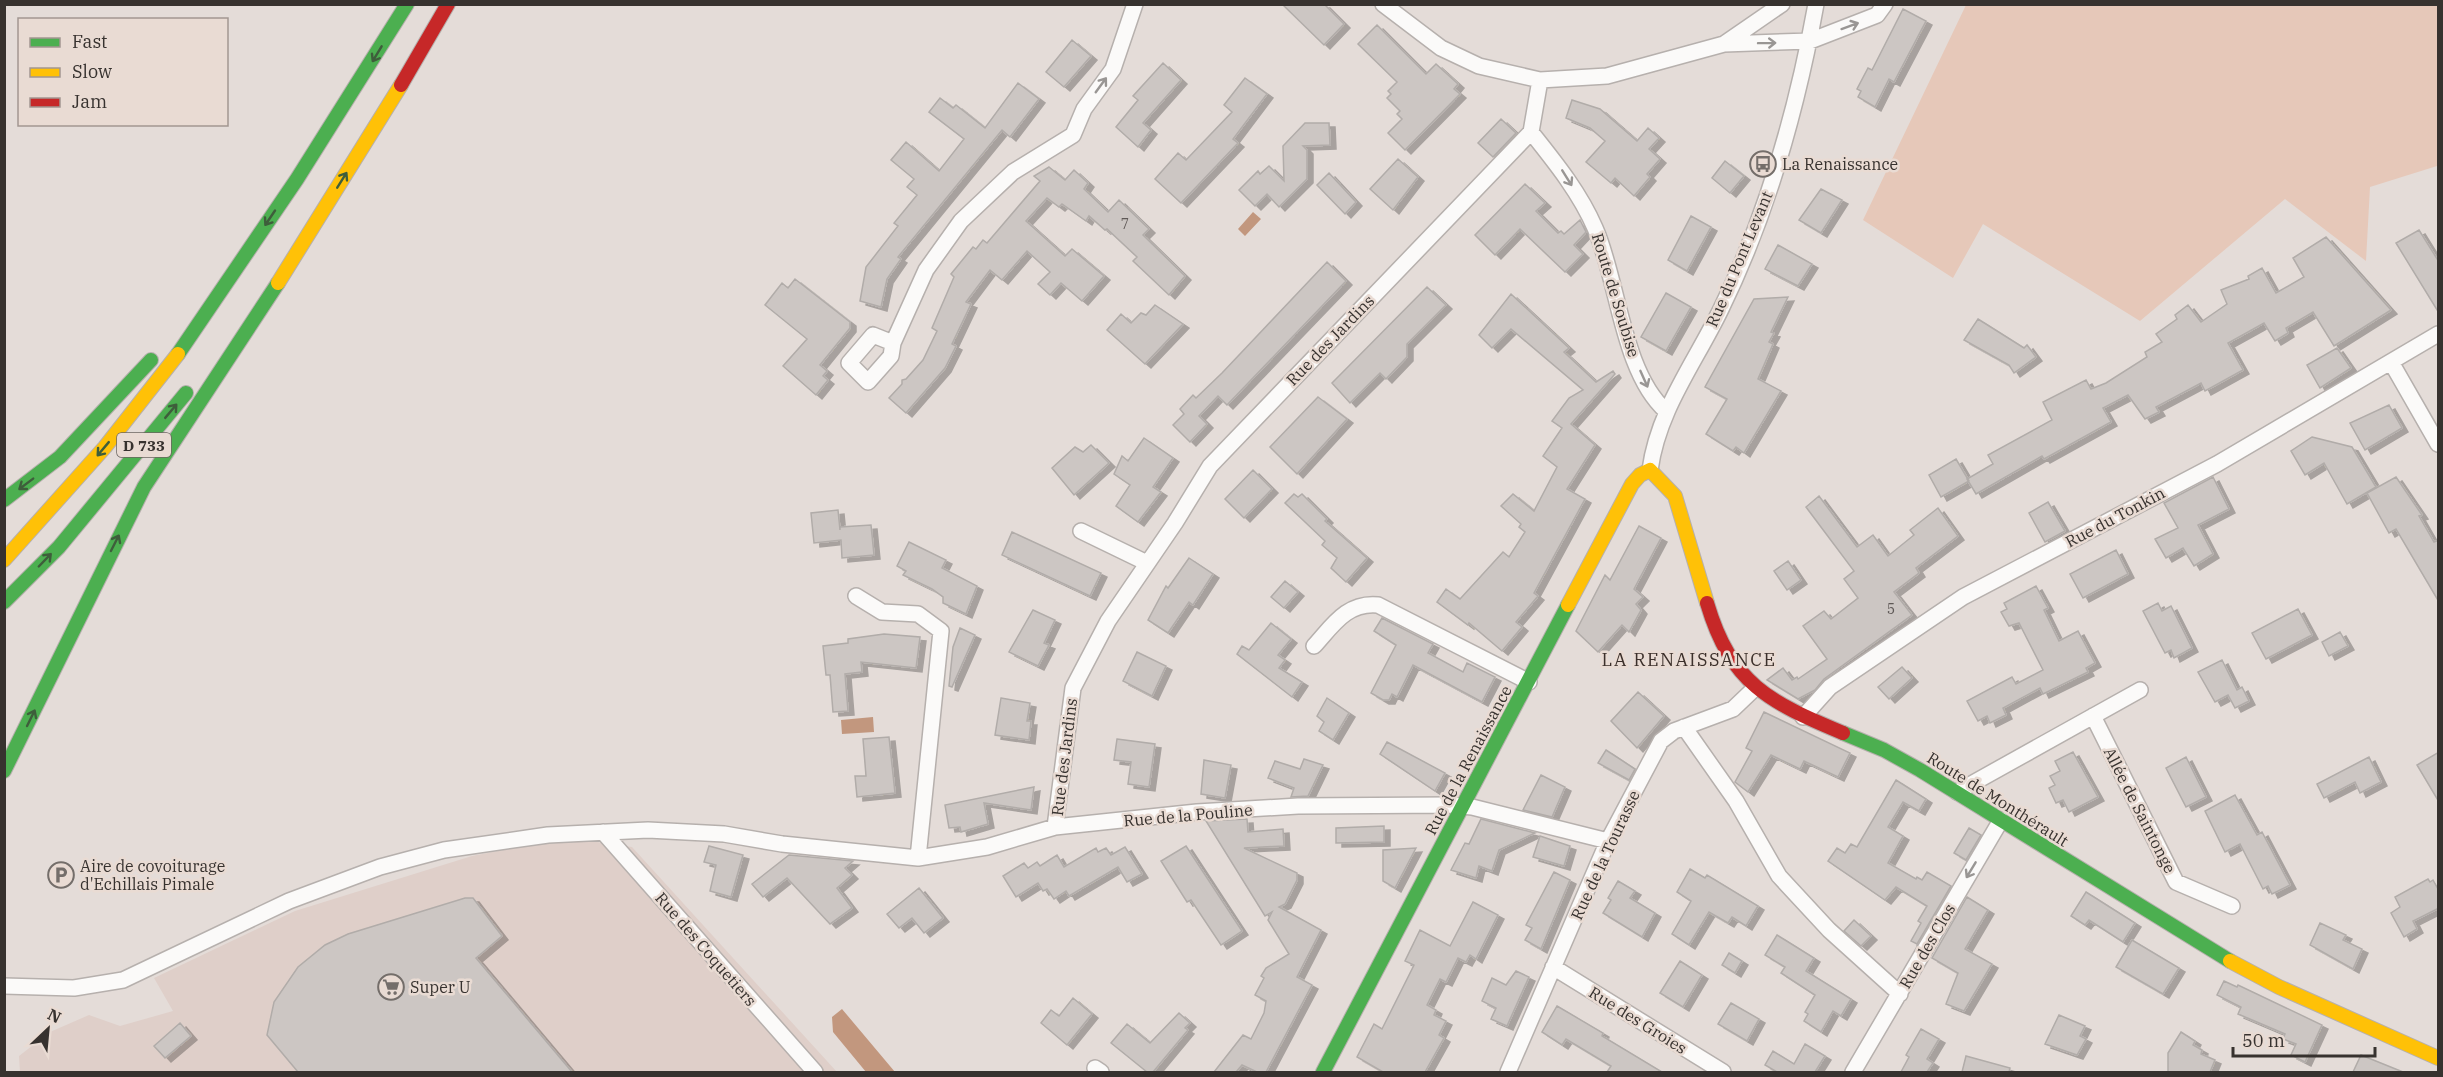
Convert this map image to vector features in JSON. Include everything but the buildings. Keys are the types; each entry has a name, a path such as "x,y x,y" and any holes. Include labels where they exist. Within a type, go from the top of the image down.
{"main road":[{"name":"D 733","path":"4,560 105,447 178,354 297,179 407,4"},
{"name":"D 733","path":"4,602 59,546 104,494 278,283 395,96 448,4"},
{"path":"4,771 144,487 278,283"},
{"path":"4,500 74,444 155,356 178,354"},
{"name":"Route de Monthérault","path":"1650,470 1675,496 1714,627 1731,659 1755,688 1803,717 1884,750 1957,792 2224,958 2279,987 2439,1058"},
{"name":"Rue de la Renaissance","path":"1323,1072 1529,682 1614,514 1632,484 1640,475 1650,470"}],"street":[{"path":"893,343 926,270 961,221 1013,172 1073,135 1084,109 1113,69 1135,4"},
{"path":"1383,4 1441,48 1479,66 1540,80 1607,76 1724,44 1810,41 1871,18 1877,15 1885,4"},
{"path":"1724,44 1782,4"},
{"name":"Rue du Pont Levant","path":"1650,470 1653,449 1666,411 1721,309 1759,218 1798,97 1816,4"},
{"path":"1531,132 1540,80"},
{"name":"Route de Soubise","path":"1531,132 1564,174 1596,229 1616,302 1643,379 1655,401 1666,411"},
{"name":"Rue des Jardins","path":"1055,827 1073,688 1108,621 1210,466 1531,132"},
{"name":"Rue du Tonkin","path":"1803,717 1830,687 1963,597 2217,464 2439,334"},
{"path":"2391,362 2439,444"},
{"path":"1080,531 1147,563"},
{"path":"856,596 882,612 918,614 941,631 918,858"},
{"path":"1314,646 1345,611 1365,604 1378,605 1529,682"},
{"name":"Rue de la Tourasse","path":"1508,1072 1608,841 1661,741 1666,735 1684,727 1733,709 1755,688"},
{"path":"1957,792 2140,690"},
{"name":"Allée de Saintonge","path":"2093,716 2176,882 2232,906"},
{"path":"1684,727 1736,801 1779,876 1829,930 1900,994"},
{"name":"Rue de la Pouline","path":"4,986 93,987 123,980 289,901 380,867 444,850 548,835 648,830 724,834 782,844 918,858 987,847 1055,827 1197,812 1298,806 1462,806 1608,841"},
{"name":"Rue des Clos","path":"1853,1072 2001,820"},
{"name":"Rue des Coquetiers","path":"603,832 807,1070"},
{"name":"Rue des Groies","path":"1554,967 1723,1072"}],"shaded area":[{"path":"1966,5 2438,5 2438,168 2437,166 2370,187 2366,261 2285,199 2140,321 1983,224 1953,278 1863,220"},
{"path":"1253,212 1261,219 1245,236 1238,229"},
{"path":"873,717 874,732 842,734 841,720"},
{"path":"550,841 597,842 632,847 837,1072 20,1072 19,1056 50,1032 89,1015 120,1026 173,1011 154,978 295,911 472,856"},
{"path":"842,1009 895,1072 866,1072 833,1032 832,1017"}],"traffic: fast":[{"path":"178,354 297,179 407,4"},
{"path":"4,771 144,487 278,283"},
{"path":"4,500 60,457 151,360"},
{"path":"4,602 59,547 186,393"},
{"path":"1323,1072 1568,605"},
{"path":"1843,733 1884,750 1920,770 2230,961"}],"traffic: slow":[{"path":"278,283 401,85"},
{"path":"4,560 105,447 178,354"},
{"path":"1568,605 1632,484 1640,475 1650,470 1675,496 1707,603"},
{"path":"2230,961 2279,987 2438,1058"}],"traffic: jam":[{"path":"401,85 448,4"},
{"path":"1707,603 1728,653 1741,672 1756,687 1794,711 1843,733"}],"place":[{"name":"La Renaissance","path":"1763,164"},
{"name":"Aire de covoiturage d'Echillais Pimale","path":"61,875"},
{"name":"Super U","path":"391,987"}],"district":[{"name":"LA RENAISSANCE","path":"1689,659"}]}
